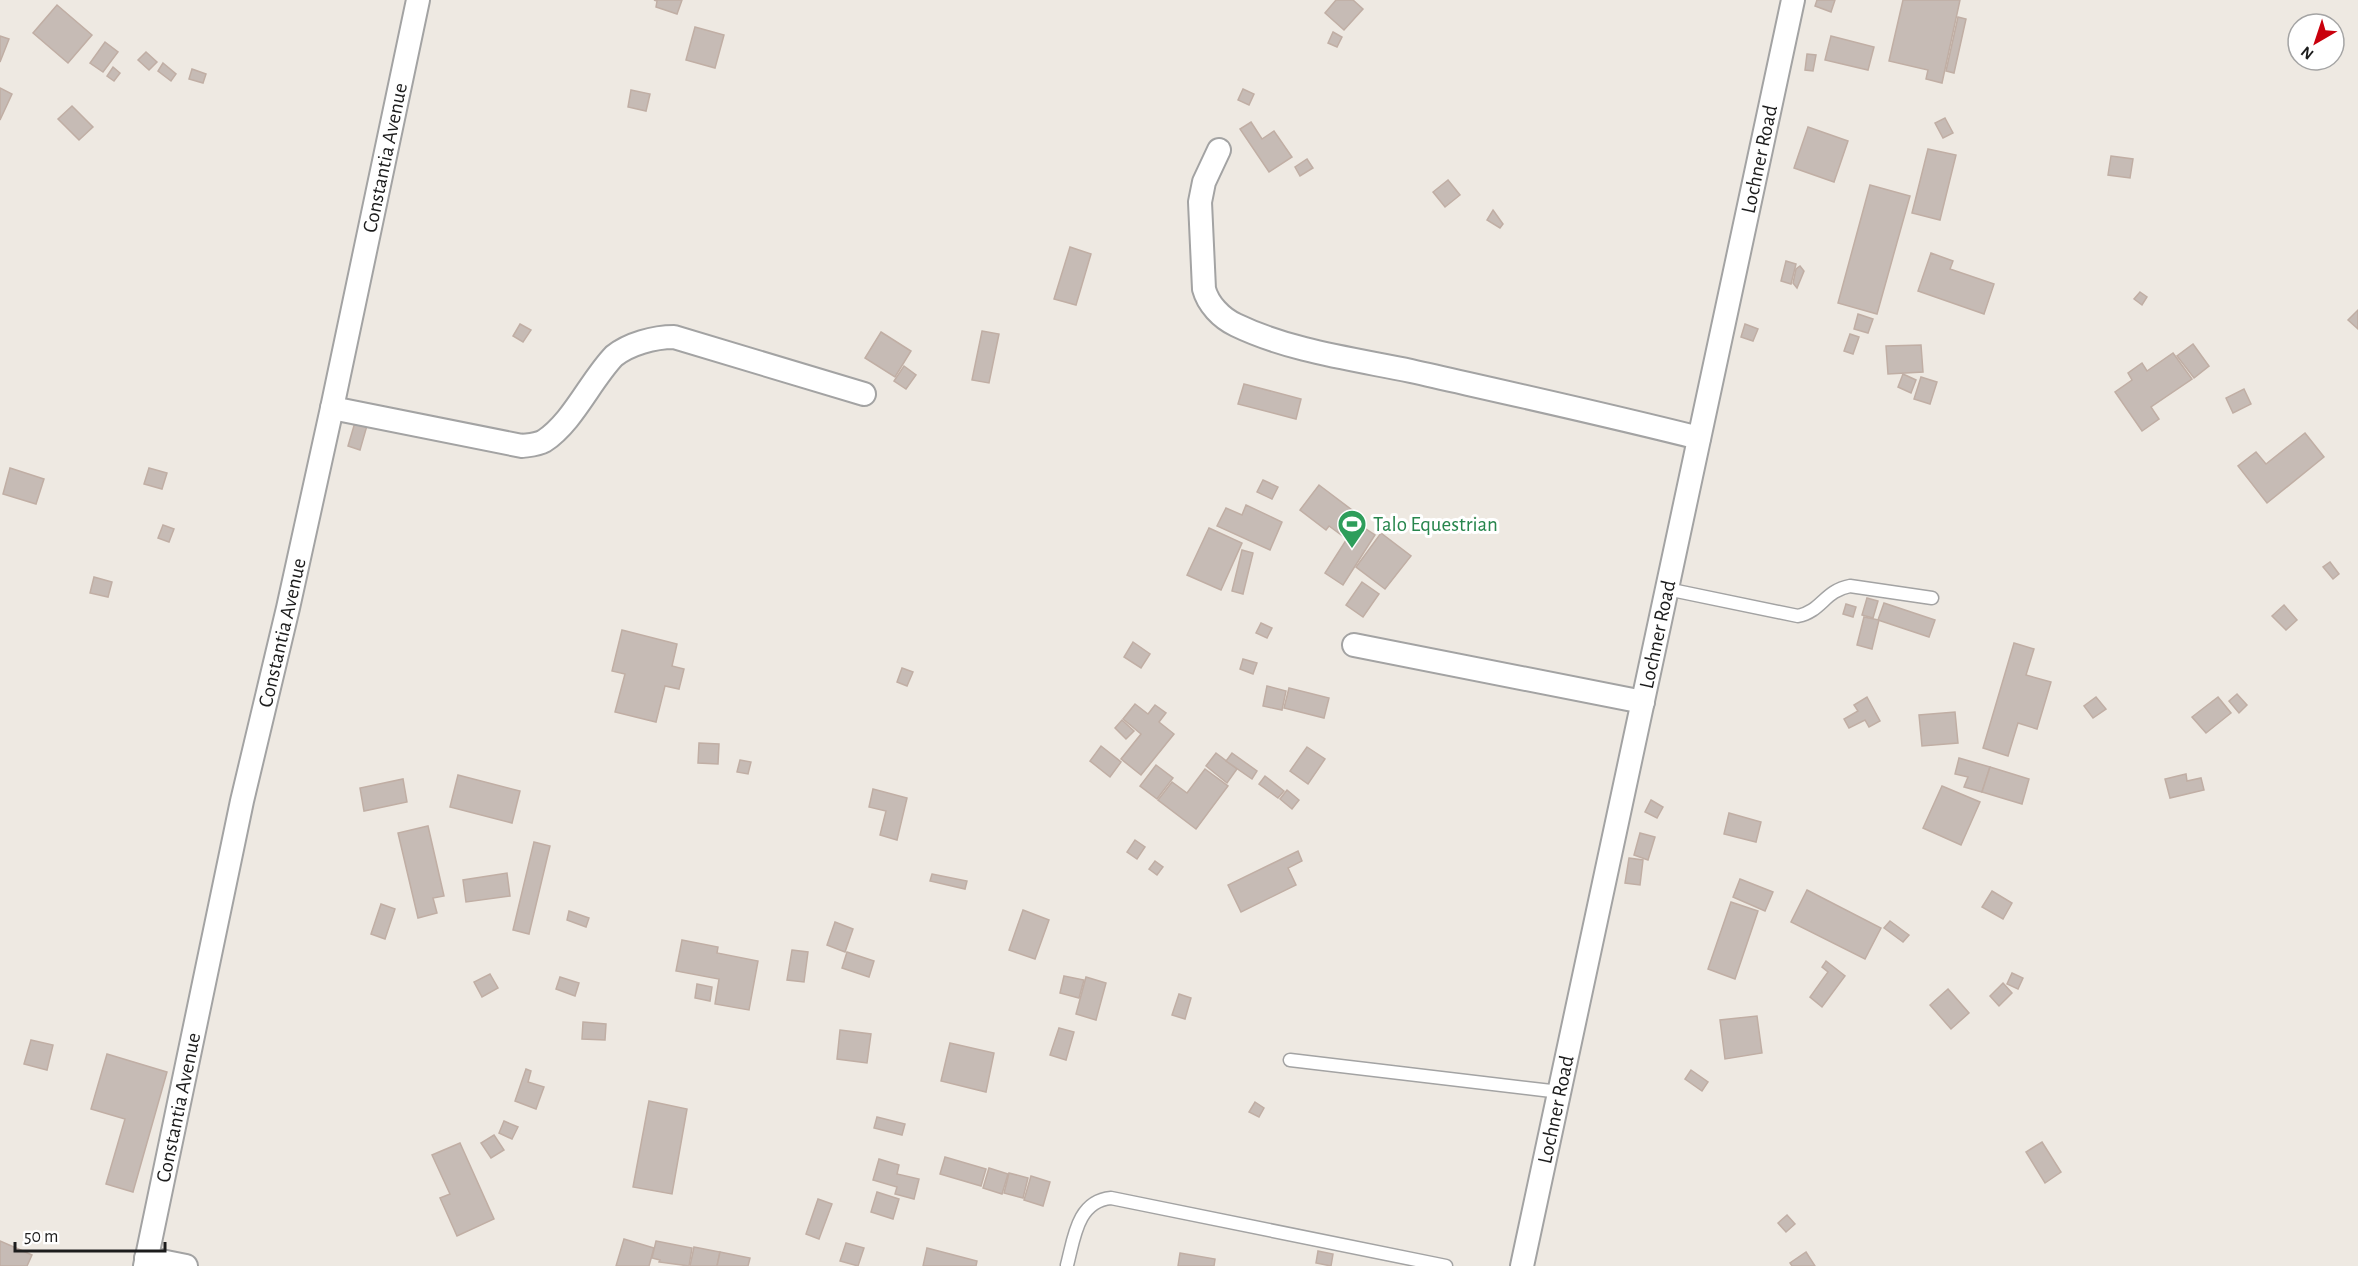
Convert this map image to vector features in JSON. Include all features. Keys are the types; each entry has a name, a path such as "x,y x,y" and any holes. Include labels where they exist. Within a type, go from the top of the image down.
{"street":[{"name":"Constantia Avenue","path":"145,1262 242,801 332,408 418,0"},
{"name":"Lochner Road","path":"1522,1266 1792,0"},
{"path":"1219,150 1204,182 1200,202 1204,289 1207,299 1214,308 1233,324 1302,349 1574,407 1699,438"},
{"path":"332,408 522,446 537,444 545,440 561,425 620,351 656,338 666,337 674,337 864,394"},
{"path":"1354,645 1643,702"},
{"path":"145,1262 186,1266"}],"lane":[{"path":"1667,590 1798,616 1808,614 1837,588 1850,586 1932,598"},
{"path":"1290,1060 1560,1092"},
{"path":"1067,1265 1081,1216 1097,1202 1111,1198 1446,1266"}],"building":[{"path":"654,0 682,0 677,14 656,7 657,1"},
{"path":"1336,0 1353,0 1363,9 1344,30 1325,13"},
{"path":"1817,0 1835,0 1831,12 1815,6"},
{"path":"1903,0 1960,0 1942,83 1926,79 1928,70 1889,61"},
{"path":"57,5 92,35 68,63 33,33"},
{"path":"1958,17 1966,19 1954,73 1946,71"},
{"path":"695,27 724,35 715,68 686,60"},
{"path":"1333,32 1342,37 1337,47 1328,43"},
{"path":"0,36 9,39 0,62"},
{"path":"1831,36 1874,47 1868,70 1825,60"},
{"path":"105,42 118,52 103,72 90,63"},
{"path":"146,52 157,62 149,70 138,60"},
{"path":"1807,54 1816,55 1813,71 1805,70"},
{"path":"163,63 176,74 171,81 158,71"},
{"path":"113,67 120,73 114,81 107,76"},
{"path":"192,69 206,74 203,83 189,79"},
{"path":"0,88 12,94 0,120"},
{"path":"1243,89 1254,94 1249,105 1238,100"},
{"path":"631,90 650,94 646,111 628,107"},
{"path":"72,106 93,127 79,140 58,119"},
{"path":"1945,118 1953,133 1943,138 1935,123"},
{"path":"1251,122 1262,139 1274,131 1292,157 1269,172 1240,129"},
{"path":"1808,127 1848,141 1834,182 1794,168"},
{"path":"1928,149 1956,155 1940,220 1912,213"},
{"path":"2111,156 2133,159 2130,178 2108,175"},
{"path":"1307,159 1313,168 1300,176 1295,167"},
{"path":"1448,180 1460,195 1445,207 1433,192"},
{"path":"1870,185 1910,196 1877,314 1838,303"},
{"path":"1493,210 1503,224 1500,228 1487,220"},
{"path":"1070,247 1091,254 1076,305 1054,299"},
{"path":"1931,253 1953,261 1950,269 1994,284 1984,314 1918,291"},
{"path":"1786,261 1796,264 1791,284 1781,281"},
{"path":"1800,266 1804,271 1797,288 1793,283 1796,269"},
{"path":"2140,292 2147,297 2142,305 2134,299"},
{"path":"2358,310 2358,329 2348,320"},
{"path":"1858,314 1873,319 1868,333 1854,329"},
{"path":"520,324 531,330 523,342 513,336"},
{"path":"1745,324 1758,329 1753,341 1741,337"},
{"path":"982,331 999,334 989,383 972,380"},
{"path":"881,332 911,351 895,377 865,358"},
{"path":"1850,334 1859,337 1853,354 1844,351"},
{"path":"2193,344 2209,366 2194,378 2177,356"},
{"path":"1921,345 1923,372 1888,374 1886,346"},
{"path":"2173,353 2192,379 2151,407 2159,419 2142,431 2115,392 2132,380 2128,373 2142,363 2147,371"},
{"path":"904,366 916,375 906,389 894,381"},
{"path":"1903,374 1916,380 1911,393 1898,387"},
{"path":"1921,377 1937,382 1930,404 1914,399"},
{"path":"1244,384 1301,399 1296,419 1238,404"},
{"path":"2244,389 2251,404 2233,413 2226,398"},
{"path":"356,419 368,422 360,450 348,446"},
{"path":"2305,433 2324,457 2267,503 2238,466 2256,452 2266,464"},
{"path":"10,468 44,479 36,504 3,494"},
{"path":"149,468 167,473 162,489 144,484"},
{"path":"1263,480 1278,487 1272,499 1257,492"},
{"path":"1319,485 1360,516 1344,537 1329,526 1326,530 1300,510"},
{"path":"1246,505 1282,522 1270,550 1217,526 1226,508 1242,515"},
{"path":"1357,523 1375,535 1343,585 1325,573"},
{"path":"163,525 174,529 169,542 158,538"},
{"path":"1209,528 1242,543 1221,590 1187,575"},
{"path":"1381,533 1411,556 1385,589 1356,567"},
{"path":"1242,550 1253,553 1243,594 1232,591"},
{"path":"2330,562 2339,574 2333,579 2323,567"},
{"path":"94,577 112,582 108,597 90,593"},
{"path":"1362,582 1379,594 1363,617 1346,605"},
{"path":"1867,598 1878,601 1873,618 1862,615"},
{"path":"1884,603 1935,620 1929,637 1878,620"},
{"path":"1846,604 1856,607 1853,617 1843,614"},
{"path":"2284,605 2297,620 2286,630 2272,616"},
{"path":"1864,617 1879,620 1872,649 1857,645"},
{"path":"1261,623 1272,628 1267,638 1256,633"},
{"path":"622,630 677,644 672,666 684,669 679,689 665,686 656,722 615,712 625,674 612,671"},
{"path":"1133,642 1150,654 1141,668 1124,657"},
{"path":"2014,643 2034,649 2026,675 2051,682 2037,729 2018,723 2008,756 1983,748"},
{"path":"1243,659 1257,663 1253,674 1240,669"},
{"path":"902,668 913,672 907,686 897,682"},
{"path":"1267,686 1286,691 1282,710 1263,706"},
{"path":"1289,688 1329,698 1324,718 1284,708"},
{"path":"2237,694 2247,705 2239,713 2229,701"},
{"path":"1867,697 1880,721 1869,727 1865,720 1849,728 1844,719 1858,711 1854,705"},
{"path":"2096,697 2106,709 2093,718 2084,706"},
{"path":"2218,697 2231,713 2206,733 2192,717"},
{"path":"1135,704 1148,714 1155,705 1166,713 1159,722 1174,734 1141,775 1121,759 1141,734 1123,719"},
{"path":"1955,712 1958,743 1922,746 1919,715"},
{"path":"1122,720 1134,731 1126,739 1115,728"},
{"path":"699,743 719,744 718,764 698,763"},
{"path":"1101,746 1121,762 1110,777 1090,761"},
{"path":"1307,747 1325,759 1308,784 1290,771"},
{"path":"1216,753 1237,769 1227,783 1206,766"},
{"path":"1232,753 1257,771 1252,779 1226,761"},
{"path":"1959,758 1990,767 1982,792 1964,787 1968,777 1955,774"},
{"path":"740,760 751,762 748,774 737,772"},
{"path":"1156,765 1173,778 1157,799 1140,786"},
{"path":"1990,767 2029,779 2022,804 1982,792"},
{"path":"1205,769 1228,786 1196,829 1158,800 1172,782 1187,793"},
{"path":"2186,774 2187,781 2201,778 2204,790 2170,798 2165,779"},
{"path":"458,775 520,791 512,823 450,807"},
{"path":"1265,776 1284,791 1278,798 1259,784"},
{"path":"403,779 407,802 364,811 360,788"},
{"path":"1942,786 1980,802 1961,845 1923,828"},
{"path":"873,789 907,798 897,840 880,835 886,811 869,807"},
{"path":"1287,790 1299,800 1292,809 1280,799"},
{"path":"1651,800 1663,807 1657,818 1645,812"},
{"path":"1729,813 1761,822 1756,842 1724,834"},
{"path":"428,826 444,896 433,898 437,913 418,918 398,833"},
{"path":"1640,833 1655,837 1648,860 1634,855"},
{"path":"1135,840 1145,847 1137,859 1127,852"},
{"path":"534,842 550,846 529,934 513,930"},
{"path":"1298,851 1302,861 1288,868 1296,885 1241,912 1228,885"},
{"path":"1629,858 1643,860 1640,885 1625,883"},
{"path":"1155,861 1163,867 1157,875 1149,869"},
{"path":"507,873 510,896 466,902 463,880"},
{"path":"932,874 967,881 965,889 930,881"},
{"path":"1740,879 1773,892 1765,911 1733,897"},
{"path":"1807,890 1881,928 1865,959 1791,922"},
{"path":"1992,891 2012,903 2003,919 1982,907"},
{"path":"1731,902 1758,911 1735,979 1708,969"},
{"path":"381,904 395,909 385,939 371,934"},
{"path":"1023,910 1049,920 1035,959 1009,950"},
{"path":"569,911 589,918 586,927 567,920"},
{"path":"1890,921 1909,935 1903,942 1884,928"},
{"path":"835,922 853,929 845,952 827,945"},
{"path":"682,940 718,947 717,953 758,961 749,1010 715,1004 719,979 676,971"},
{"path":"792,950 808,952 804,982 787,980"},
{"path":"847,952 874,961 869,977 842,968"},
{"path":"1826,961 1845,976 1822,1007 1810,997 1828,972 1822,967"},
{"path":"2012,973 2023,978 2018,989 2007,984"},
{"path":"490,974 498,988 482,997 474,982"},
{"path":"1064,976 1084,980 1079,998 1060,993"},
{"path":"560,977 579,983 575,996 556,989"},
{"path":"1086,977 1106,983 1096,1020 1076,1014"},
{"path":"2003,983 2012,993 1999,1006 1990,996"},
{"path":"697,984 712,987 710,1001 695,998"},
{"path":"1948,989 1969,1013 1951,1029 1930,1005"},
{"path":"1179,994 1191,998 1185,1019 1172,1015"},
{"path":"1757,1016 1762,1053 1725,1059 1720,1020"},
{"path":"583,1022 606,1024 605,1040 582,1039"},
{"path":"1059,1028 1074,1032 1066,1060 1050,1055"},
{"path":"840,1030 871,1034 867,1063 837,1059"},
{"path":"31,1040 53,1045 47,1070 24,1064"},
{"path":"950,1043 994,1053 986,1092 941,1081"},
{"path":"107,1054 167,1072 133,1192 106,1184 125,1119 91,1109"},
{"path":"526,1069 531,1071 528,1082 544,1087 536,1109 515,1101"},
{"path":"1691,1070 1708,1082 1702,1091 1685,1079"},
{"path":"649,1101 687,1109 672,1194 633,1187"},
{"path":"1255,1102 1264,1108 1259,1117 1249,1112"},
{"path":"877,1117 905,1124 902,1135 874,1128"},
{"path":"504,1121 518,1127 512,1139 499,1133"},
{"path":"494,1135 504,1150 491,1158 481,1143"},
{"path":"2042,1142 2061,1172 2045,1183 2026,1152"},
{"path":"460,1143 494,1219 457,1236 440,1198 450,1194 432,1155"},
{"path":"945,1157 986,1169 981,1186 940,1174"},
{"path":"879,1159 899,1165 897,1174 919,1179 914,1199 895,1194 897,1187 873,1180"},
{"path":"989,1168 1008,1174 1002,1194 983,1188"},
{"path":"1009,1173 1028,1178 1023,1198 1004,1193"},
{"path":"1031,1176 1050,1182 1043,1206 1024,1200"},
{"path":"877,1192 899,1199 893,1219 871,1212"},
{"path":"818,1199 832,1204 819,1239 806,1234"},
{"path":"1787,1215 1795,1224 1786,1232 1778,1223"},
{"path":"624,1239 654,1248 649,1266 616,1266"},
{"path":"0,1241 32,1255 27,1266 0,1266"},
{"path":"656,1241 692,1248 689,1266 659,1262 660,1260 652,1258"},
{"path":"846,1243 864,1248 858,1266 840,1261"},
{"path":"694,1247 720,1252 717,1266 690,1266"},
{"path":"927,1248 977,1261 976,1266 923,1266"},
{"path":"1318,1251 1333,1254 1331,1266 1316,1263"},
{"path":"720,1252 750,1258 748,1266 717,1266"},
{"path":"1806,1252 1815,1266 1792,1266 1790,1263"},
{"path":"1180,1253 1215,1259 1214,1266 1178,1266"}],"place":[{"name":"Talo Equestrian","path":"1352,550"}]}
